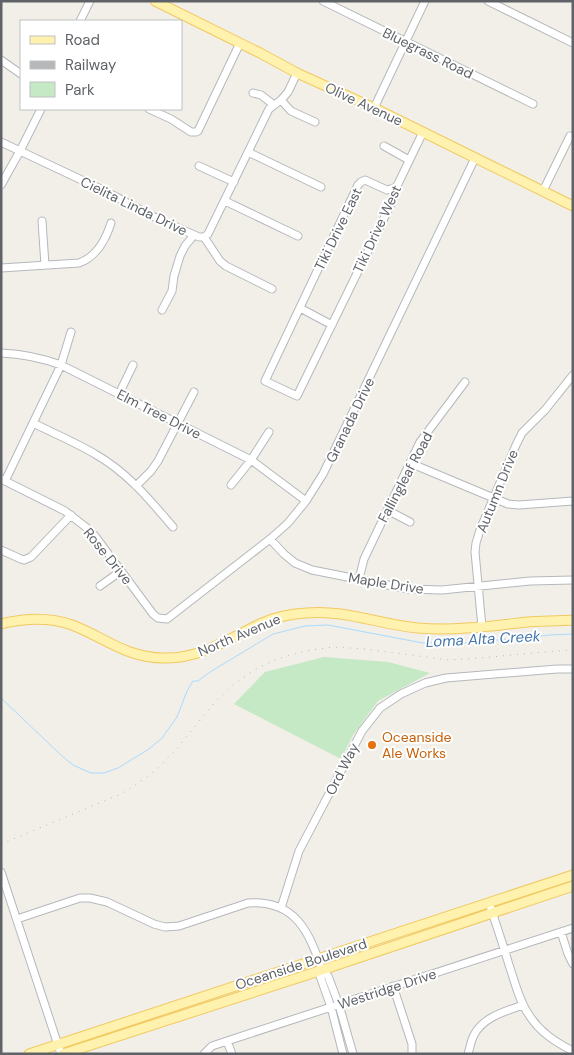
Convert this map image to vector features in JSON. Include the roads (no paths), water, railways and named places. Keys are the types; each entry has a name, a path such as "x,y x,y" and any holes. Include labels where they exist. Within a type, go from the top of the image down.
{"main road":[{"name":"Olive Avenue","path":"155,1 297,73 374,108 573,206"},
{"name":"North Avenue","path":"1,624 15,620 37,619 57,621 73,626 116,647 138,655 162,658 200,653 264,622 283,616 305,613 335,613 416,628 443,630 573,620"},
{"name":"Oceanside Boulevard","path":"29,1054 573,875"},
{"name":"Oceanside Boulevard","path":"62,1054 573,886"}],"street":[{"path":"80,20 90,1"},
{"name":"Bluegrass Road","path":"323,1 533,104"},
{"path":"374,108 425,1"},
{"path":"488,1 573,43"},
{"path":"151,110 171,119 191,132 196,132 240,43"},
{"path":"1,60 20,73"},
{"name":"Cielita Linda Drive","path":"1,142 105,191 158,219 199,237 204,237 208,234 225,201 269,109 288,92 297,73"},
{"path":"253,93 260,95 274,105"},
{"path":"281,100 291,111 315,122"},
{"path":"1,185 40,110"},
{"name":"Tiki Drive West","path":"300,308 265,381 297,396 392,202 394,188 397,186 423,132"},
{"path":"543,191 570,136"},
{"path":"384,146 409,160"},
{"path":"248,152 321,187"},
{"name":"Granada Drive","path":"153,614 158,618 166,619 270,539 288,523 306,501 324,474 475,158"},
{"path":"199,166 234,182"},
{"name":"Tiki Drive East","path":"300,308 358,185 365,180 388,190 394,188"},
{"path":"225,201 298,236"},
{"path":"42,221 45,265"},
{"path":"1,268 79,263 86,260 98,249 108,234 111,223"},
{"path":"162,310 172,290 180,256 194,235"},
{"path":"204,237 220,261 226,266 272,289"},
{"path":"300,308 332,325"},
{"path":"3,480 61,365 71,332"},
{"name":"Elm Tree Drive","path":"1,353 31,356 61,365 251,460 306,501"},
{"path":"119,394 133,365"},
{"name":"Autumn Drive","path":"482,627 475,552 480,530 522,433 546,410 573,375"},
{"name":"Fallingleaf Road","path":"359,579 364,559 420,442 465,382"},
{"path":"136,486 158,461 194,392"},
{"path":"33,423 95,454 118,470 148,497 173,527"},
{"path":"231,485 251,460 269,432"},
{"path":"410,462 508,504 519,505 573,501"},
{"name":"Rose Drive","path":"3,480 65,510 95,536 153,614"},
{"path":"387,510 410,522"},
{"path":"1,550 24,560 31,557 71,515"},
{"name":"Maple Drive","path":"270,539 284,554 296,563 312,570 408,588 442,590 530,581 573,580"},
{"path":"100,586 121,571"},
{"name":"Ord Way","path":"281,908 299,851 362,731 380,708 401,694 425,683 446,678 573,669"},
{"path":"1,872 62,1054"},
{"path":"17,919 80,898 108,902 154,924 165,927 179,926 248,903 272,904 286,911 299,921 308,933 322,970 328,976 339,1005 353,1054"},
{"path":"489,903 523,1005 537,1026 549,1037 573,1051"},
{"name":"Westridge Drive","path":"204,1054 212,1046 226,1041 573,928"},
{"path":"561,932 573,964"},
{"path":"322,970 320,976 331,1007 343,1054"},
{"path":"393,986 412,1044 412,1054"},
{"path":"468,1054 474,1035 485,1021 523,1005"},
{"path":"226,1041 232,1054"}],"waterway":[{"name":"Loma Alta Creek","path":"1,698 73,765 91,773 104,773 118,768 149,749 162,738 177,717 193,681 198,681 273,634 305,626 328,625 423,643 466,643 573,634"}],"railway":[{"path":"1,844 121,794 137,784 156,770 174,752 215,702 234,684 256,669 277,659 305,651 333,647 365,649 449,660 573,650"}],"place":[{"name":"Oceanside Ale Works","path":"372,745"}]}
